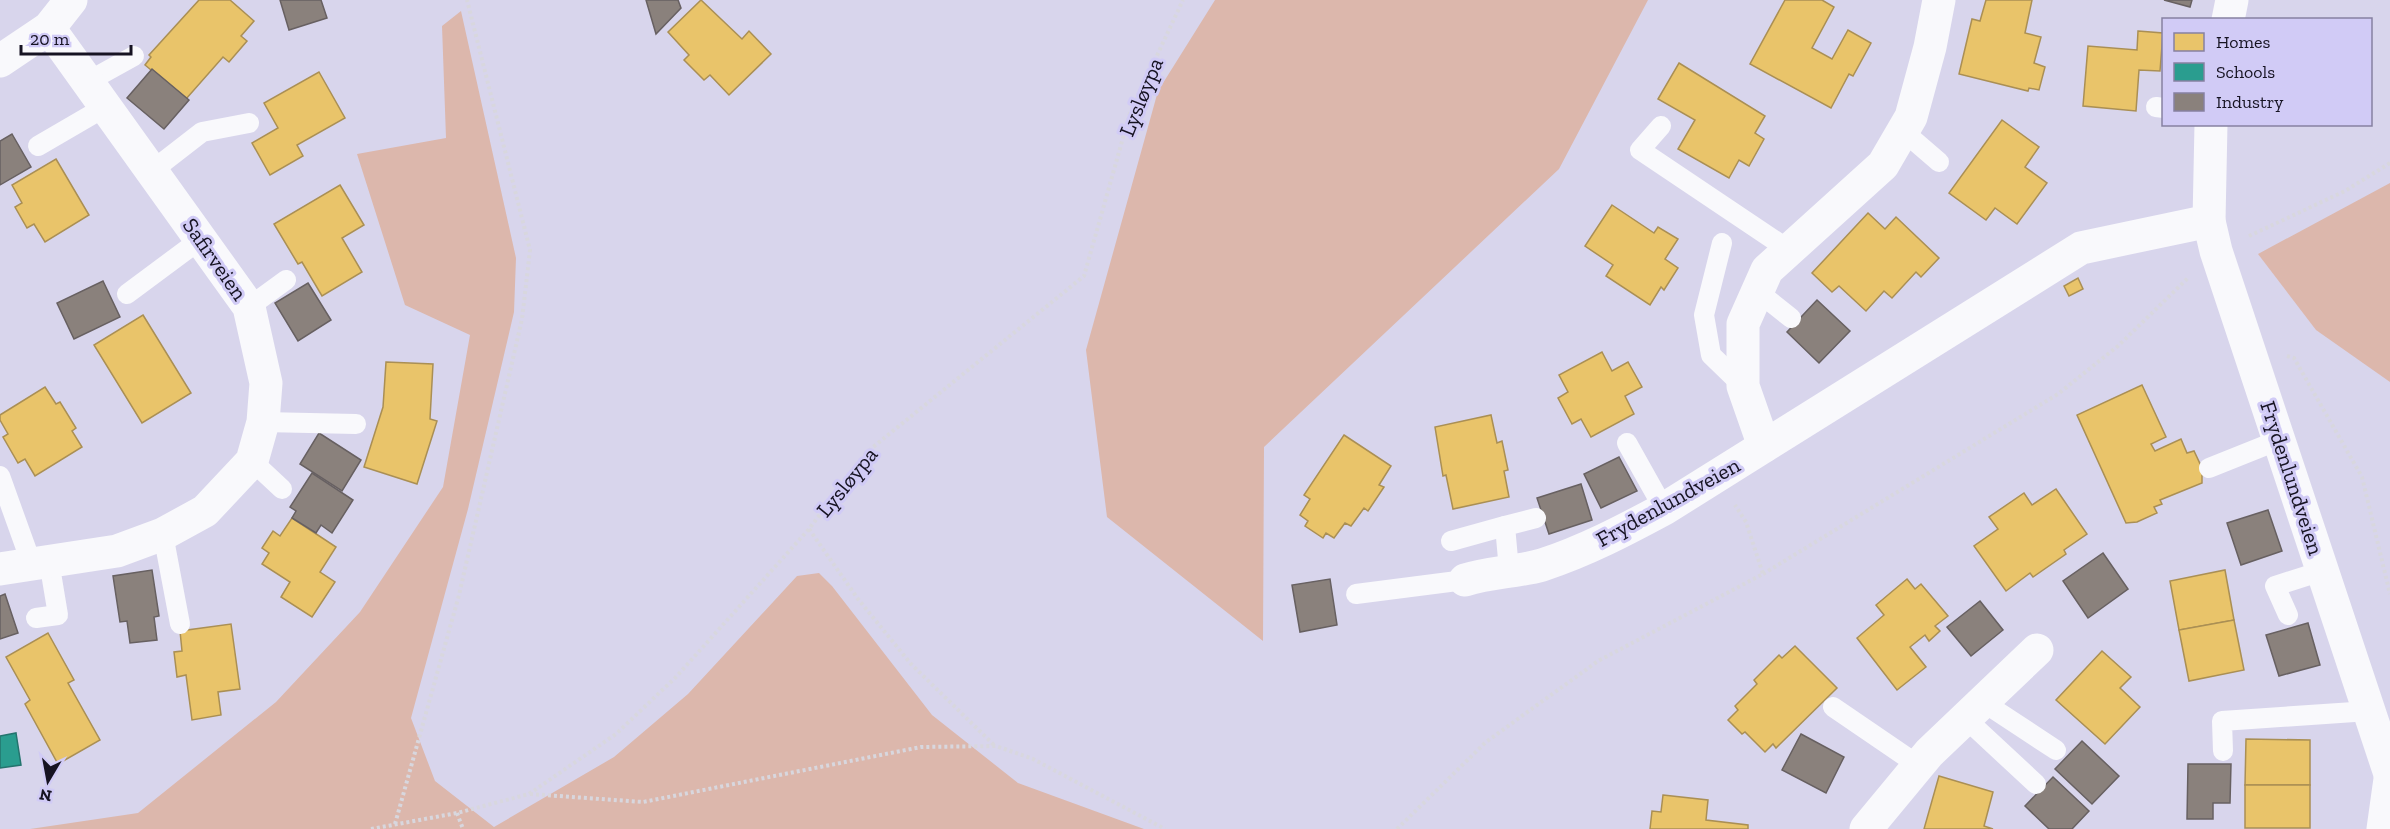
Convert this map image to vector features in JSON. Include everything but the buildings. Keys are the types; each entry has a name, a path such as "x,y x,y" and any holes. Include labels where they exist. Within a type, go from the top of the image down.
{"street":[{"path":"0,61 49,28 71,0"},
{"name":"Frydenlundveien","path":"1764,446 1743,386 1743,324 1767,270 1883,165 1911,117 1930,47 1939,0"},
{"path":"2228,18 2232,0"},
{"name":"Safirveien","path":"0,569 117,550 163,534 206,511 252,461 262,422 266,383 249,307 49,28"},
{"name":"Frydenlundveien","path":"2211,126 2212,236 2322,571 2379,726 2390,774"},
{"name":"Frydenlundveien","path":"1465,580 1540,565 1605,540 1664,509 2081,248 2212,236"},
{"path":"1866,829 1918,765 2037,650"},
{"path":"2384,829 2390,779"}],"lane":[{"path":"38,146 96,95 134,56"},
{"path":"153,170 202,132 249,123"},
{"path":"1661,126 1640,150 1789,250"},
{"path":"1903,131 1939,162"},
{"path":"127,294 201,238"},
{"path":"1722,243 1704,315 1711,355 1743,386"},
{"path":"249,307 286,280"},
{"path":"1757,291 1791,318"},
{"path":"262,422 356,423"},
{"path":"2209,468 2279,440"},
{"path":"1627,443 1664,509"},
{"path":"252,461 282,489"},
{"path":"0,476 41,563 58,615 36,618"},
{"path":"1451,541 1536,518"},
{"path":"1505,526 1509,570"},
{"path":"163,534 180,624"},
{"path":"2288,615 2275,586 2322,571"},
{"path":"1356,594 1465,580"},
{"path":"1833,707 1918,765"},
{"path":"1974,710 2056,750"},
{"path":"1974,710 2036,784"},
{"path":"2223,751 2222,721 2379,726"}],"path":[{"path":"396,824 459,595 522,319 530,250 467,0"},
{"name":"Lysløypa","path":"371,829 457,813 529,794 616,734 676,677 809,529 867,452 1084,276 1131,113 1183,0"},
{"path":"1396,829 1486,742 1598,661 1763,574 2058,394 2118,346 2212,236 2345,191 2390,163"},
{"path":"2248,348 2294,358 2362,477 2390,594"},
{"path":"1716,477 1746,522 1763,574"},
{"path":"809,529 858,599 911,664 996,746"},
{"path":"529,794 643,802 921,747 996,746 1033,759 1165,829"},
{"path":"457,813 463,829"}],"shaded area":[{"path":"1215,0 1648,0 1559,169 1264,447 1263,641 1107,517 1086,350 1158,91"},
{"path":"461,11 516,258 514,312 468,509 411,718 435,781 494,827 614,757 688,694 797,576 819,573 832,586 932,715 1018,783 1144,829 30,829 138,813 276,702 360,612 443,487 470,335 405,305 357,154 446,138 442,26"},
{"path":"2390,183 2390,382 2316,330 2258,254"}]}
